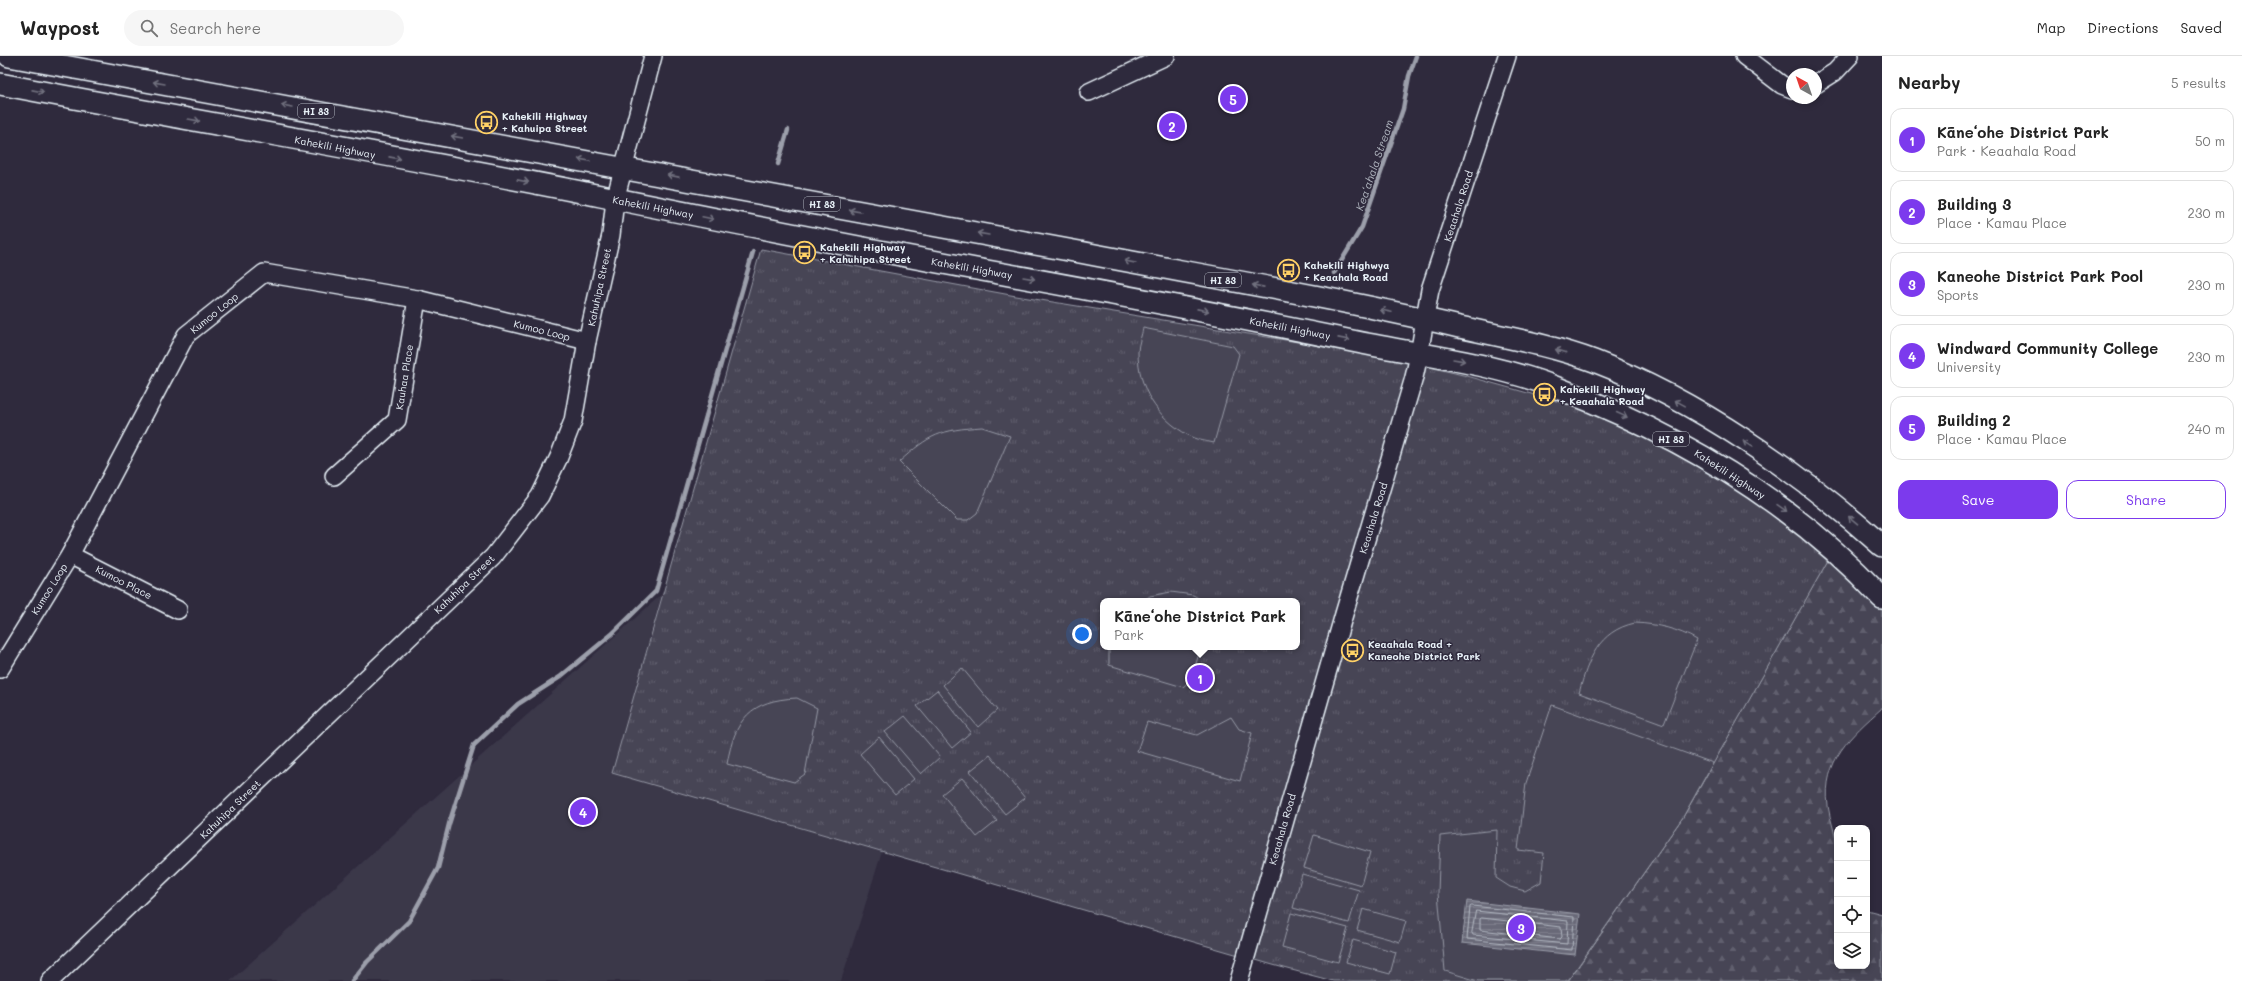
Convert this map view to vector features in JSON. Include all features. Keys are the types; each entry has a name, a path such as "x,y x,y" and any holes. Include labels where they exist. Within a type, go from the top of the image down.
{"main road":[{"name":"HI 83","path":"9,56 623,166 1424,319 1583,358 1621,372 1714,421 1789,470 1855,522 1882,546"},
{"name":"Kahekili Highway","path":"0,84 615,200 816,240 1164,302 1471,362 1530,378 1598,404 1684,446 1751,487 1814,533 1857,571 1882,598"}],"street":[{"name":"Kahuhipa Street","path":"50,981 493,557 518,527 540,496 573,421 587,341 611,235 615,200 653,56"},
{"path":"1089,92 1166,56"},
{"name":"Keaahala Road","path":"1239,981 1344,614 1421,353 1424,319 1430,290 1507,56"},
{"path":"1744,56 1786,87"},
{"path":"1822,80 1835,72 1850,56"},
{"name":"Kumoo Loop","path":"0,669 70,555 186,335 264,273 416,299 587,341"},
{"name":"Kauhaa Place","path":"334,476 397,420 416,299"},
{"name":"Kumoo Place","path":"70,555 178,610"}],"shaded area":[{"path":"662,594 612,773 882,852 841,981 230,981"}],"green space":[{"path":"761,249 1016,296 1383,356 1467,376 1567,404 1672,445 1831,555 1683,817 1568,981 1333,981 1273,965 612,773"},
{"path":"1143,328 1233,346 1239,354 1214,443 1191,437 1177,428 1167,420 1151,401 1141,378 1139,365 1138,349"},
{"path":"982,427 1010,436 977,513 968,520 957,520 899,462 919,445 936,435 956,430"},
{"path":"1831,555 1882,610 1882,708 1850,739 1841,750 1834,762 1827,790 1828,806 1834,834 1834,969 1870,969 1870,911 1882,914 1882,981 1568,981 1683,817"},
{"path":"1171,592 1193,595 1198,598 1147,598"},
{"path":"1635,623 1667,628 1697,640 1664,724 1579,693 1586,669 1596,649 1603,640 1622,627"},
{"path":"1109,650 1200,650 1191,680 1183,687 1109,665"},
{"path":"962,668 997,710 978,727 943,685"},
{"path":"937,690 971,732 952,748 917,706"},
{"path":"797,698 817,708 805,774 794,782 727,764 730,748 735,735 740,724 747,715 756,708 767,703"},
{"path":"1552,705 1713,763 1683,817 1569,979 1565,981 1478,981 1445,971 1438,893 1440,836 1497,830 1496,878 1510,887 1525,891 1541,882 1544,853 1518,850 1526,783"},
{"path":"905,716 940,757 921,774 885,732"},
{"path":"1231,717 1239,729 1252,733 1240,781 1137,751 1147,722 1197,735"},
{"path":"879,737 914,779 895,795 860,754"},
{"path":"990,755 1025,798 1005,814 970,771"},
{"path":"962,778 997,821 977,837 942,794"},
{"path":"1314,835 1370,852 1361,885 1304,868"},
{"path":"1302,874 1359,890 1349,923 1293,908"},
{"path":"1363,909 1406,921 1400,942 1357,930"},
{"path":"1291,913 1348,928 1338,962 1282,947"},
{"path":"1353,940 1396,952 1390,974 1346,962"}],"water":[{"path":"1467,901 1580,914 1575,955 1462,943"}],"waterway":[{"name":"Keaʻahala Stream","path":"1334,273 1362,227 1403,109 1409,76 1416,56"},
{"path":"778,164 788,130"},
{"path":"352,981 367,962 409,921 438,868 449,824 474,745 518,704 560,677 612,634 656,591 753,252"}],"place":[{"name":"Building 2","path":"1233,99"},
{"name":"Kahekili Highway + Kahuipa Street","path":"487,122"},
{"name":"Building 3","path":"1172,126"},
{"name":"Kahekili Highway + Kahuhipa Street","path":"804,253"},
{"name":"Kahekili Highwya + Keaahala Road","path":"1289,271"},
{"name":"Kahekili Highway + Keaahala Road","path":"1544,395"},
{"name":"Keaahala Road + Kaneohe District Park","path":"1352,650"},
{"name":"Kāneʻohe District Park","path":"1200,678"},
{"name":"Windward Community College","path":"583,812"},
{"name":"Kaneohe District Park Pool","path":"1521,928"}]}
